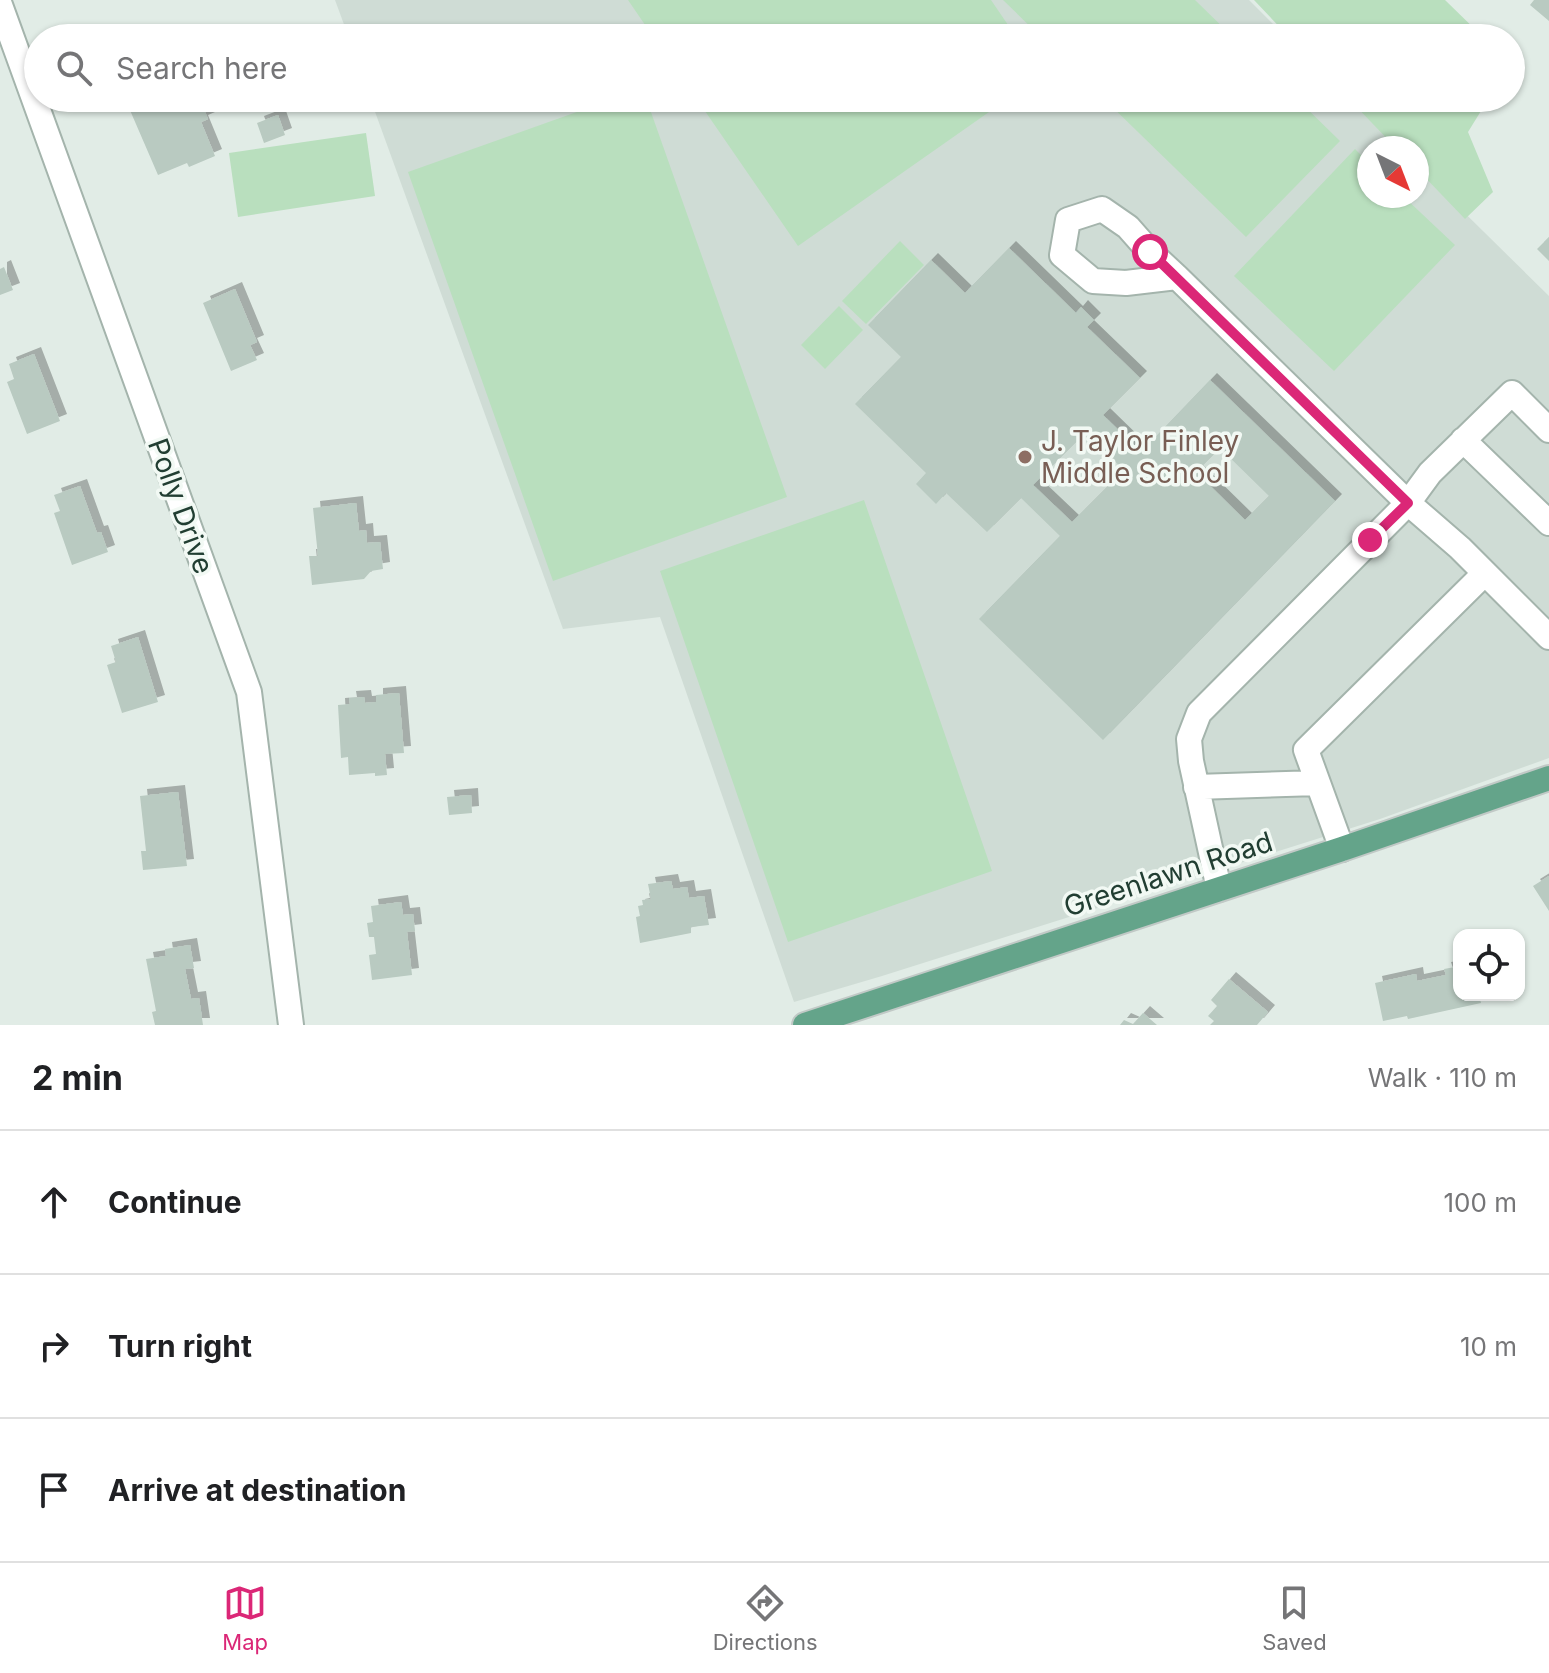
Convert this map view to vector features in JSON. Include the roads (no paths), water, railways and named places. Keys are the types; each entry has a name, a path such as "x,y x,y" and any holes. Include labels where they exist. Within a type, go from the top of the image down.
{"main road":[{"name":"Greenlawn Road","path":"805,1025 1549,778"}],"street":[{"name":"Polly Drive","path":"0,5 24,71"},
{"name":"Polly Drive","path":"39,112 249,692 291,1025"},
{"path":"1177,277 1549,637"},
{"path":"1219,889 1196,787 1189,739 1199,713 1408,503 1430,473 1512,393 1549,430"},
{"path":"1463,440 1549,523"},
{"path":"1342,849 1306,750 1485,573"},
{"path":"1196,787 1318,783"}],"place":[{"name":"J. Taylor Finley Middle School","path":"1025,457"}]}
